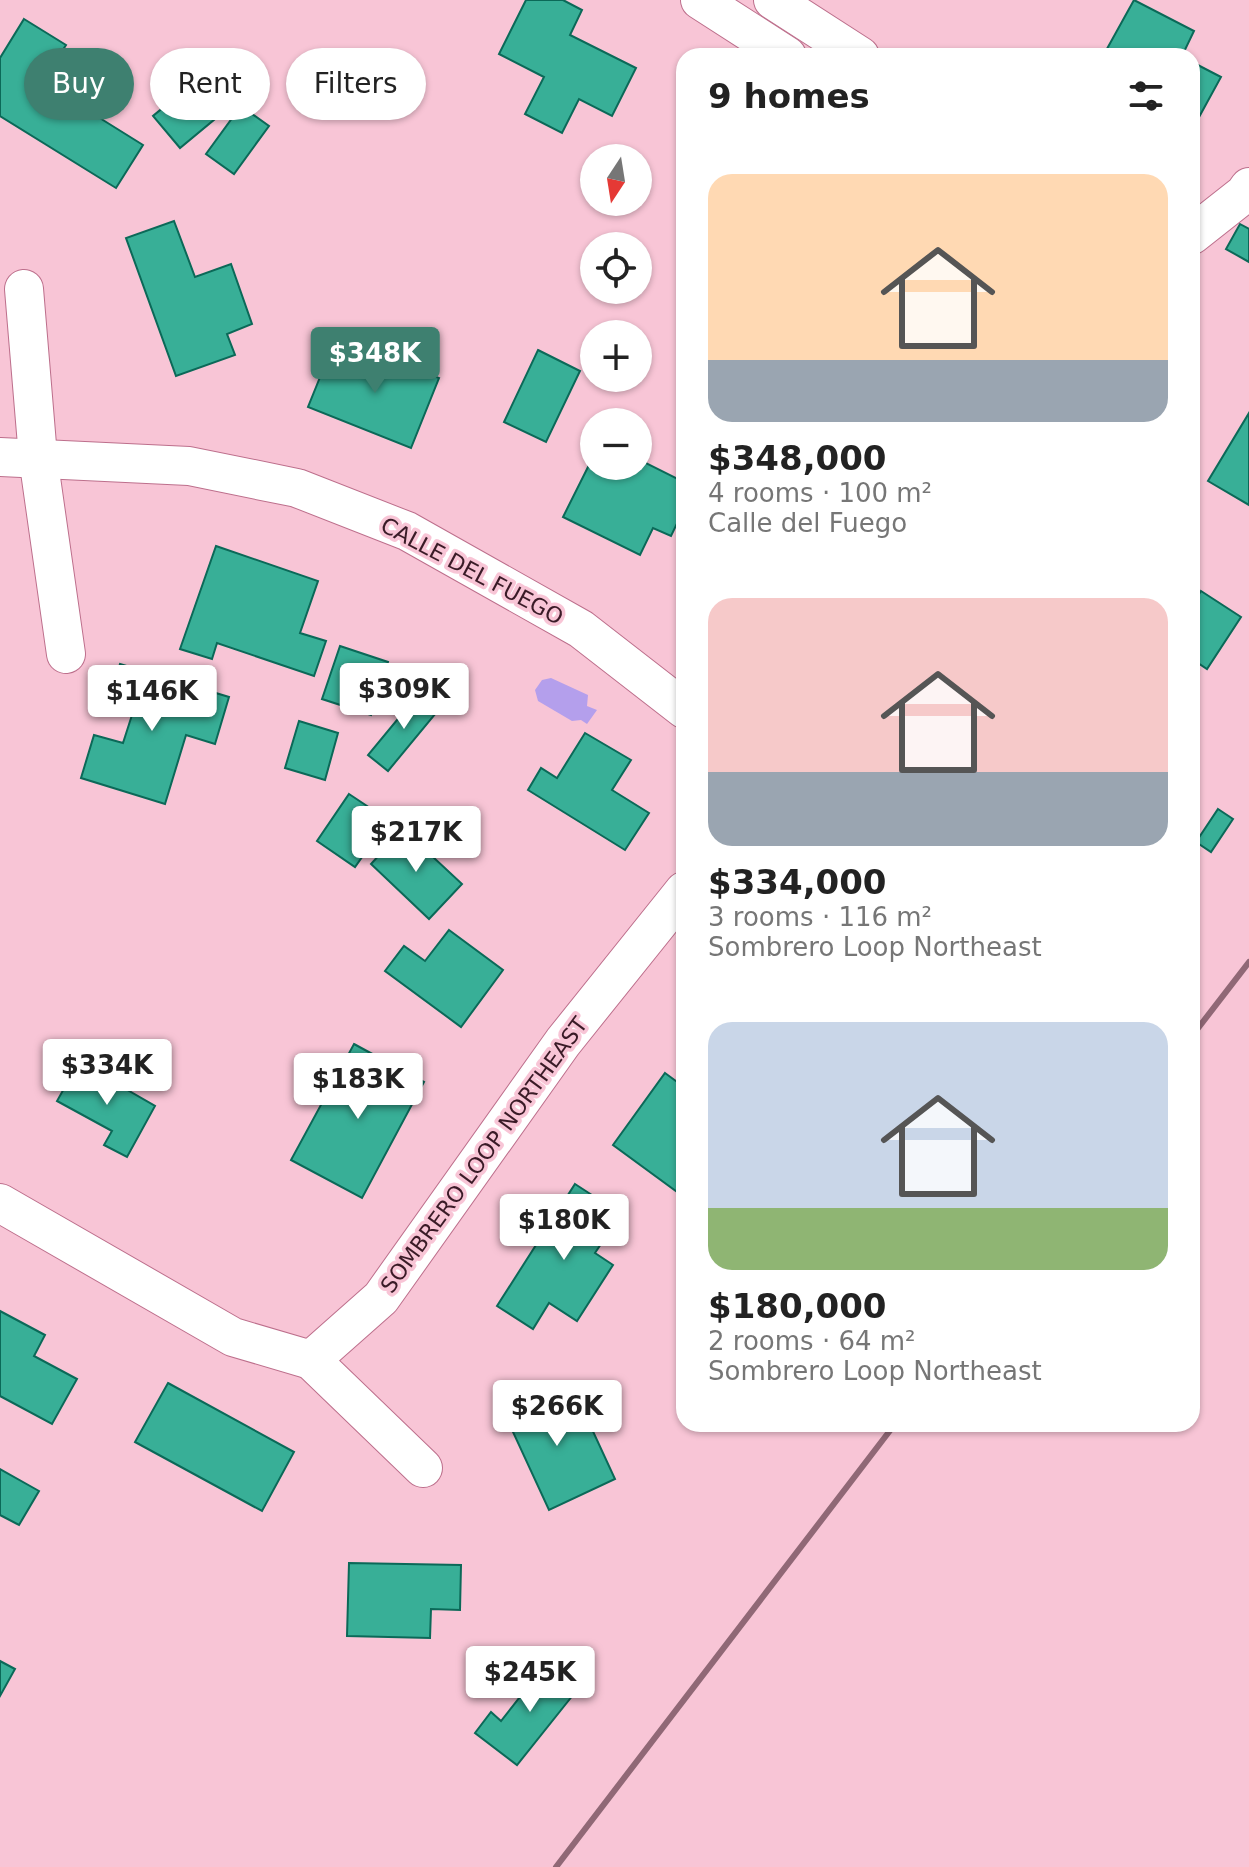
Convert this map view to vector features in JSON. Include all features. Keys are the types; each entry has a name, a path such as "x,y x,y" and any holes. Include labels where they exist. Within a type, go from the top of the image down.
{"street":[{"path":"700,0 775,48"},
{"path":"773,0 848,48"},
{"path":"1200,229 1249,187"},
{"path":"24,289 38,457 66,654"},
{"name":"CALLE DEL FUEGO","path":"0,457 189,466 297,488 407,531 581,629 676,703"},
{"name":"SOMBRERO LOOP NORTHEAST","path":"311,1360 381,1298 563,1042 676,901"},
{"path":"0,1203 233,1337 311,1360 423,1468"}],"shaded area":[{"path":"551,678 588,695 587,706 597,710 587,724 581,720 572,721 538,701 535,690 542,680"}],"building":[{"path":"526,0 563,0 582,10 570,35 636,68 612,116 579,99 562,133 525,114 544,77 499,54"},
{"path":"1134,0 1194,31 1186,48 1107,48"},
{"path":"24,19 66,45 64,48 24,48 24,120 103,120 143,145 116,188 0,116 0,58"},
{"path":"1200,66 1221,77 1200,115"},
{"path":"156,120 214,120 180,148"},
{"path":"231,120 261,120 269,126 234,174 206,154"},
{"path":"174,221 195,277 231,264 252,324 227,334 235,355 176,376 126,238"},
{"path":"1240,224 1249,229 1249,262 1226,249"},
{"path":"352,344 439,378 411,448 308,407 327,360 343,367"},
{"path":"538,350 580,371 546,442 504,422"},
{"path":"1249,413 1249,505 1208,481"},
{"path":"652,466 676,478 676,526 671,536 653,528 640,555 563,517 582,480 652,480"},
{"path":"216,546 318,581 300,633 326,641 314,676 217,643 212,659 180,649"},
{"path":"1200,593 1241,617 1207,669 1200,664"},
{"path":"340,646 388,662 371,715 322,699"},
{"path":"120,664 229,697 215,744 186,735 165,804 81,778 94,735 123,743 132,715 107,707"},
{"path":"421,691 441,707 388,771 368,755"},
{"path":"299,721 338,733 325,780 285,768"},
{"path":"585,733 631,760 612,790 649,813 625,850 528,790 541,768 557,778"},
{"path":"349,794 388,820 355,867 317,841"},
{"path":"1218,809 1233,819 1211,852 1200,845 1200,836"},
{"path":"403,829 462,884 429,919 371,864"},
{"path":"449,930 503,970 461,1027 385,971 404,946 425,961"},
{"path":"354,1044 424,1082 362,1198 291,1160"},
{"path":"79,1062 155,1106 127,1157 104,1145 112,1131 57,1101"},
{"path":"665,1073 676,1081 676,1191 613,1145"},
{"path":"575,1184 621,1214 595,1253 613,1265 577,1321 549,1303 533,1329 497,1306"},
{"path":"0,1311 45,1335 34,1356 77,1379 52,1424 0,1396"},
{"path":"168,1383 294,1452 262,1511 135,1442"},
{"path":"546,1385 564,1423 585,1414 615,1479 549,1510 501,1406"},
{"path":"0,1469 39,1491 19,1525 0,1515"},
{"path":"349,1563 461,1565 460,1610 431,1609 430,1638 347,1636"},
{"path":"549,1660 581,1685 517,1765 475,1733 491,1712 501,1721"},
{"path":"0,1661 15,1669 0,1696"}],"railway":[{"path":"1200,1026 1249,962"},
{"path":"556,1867 889,1432"}]}
